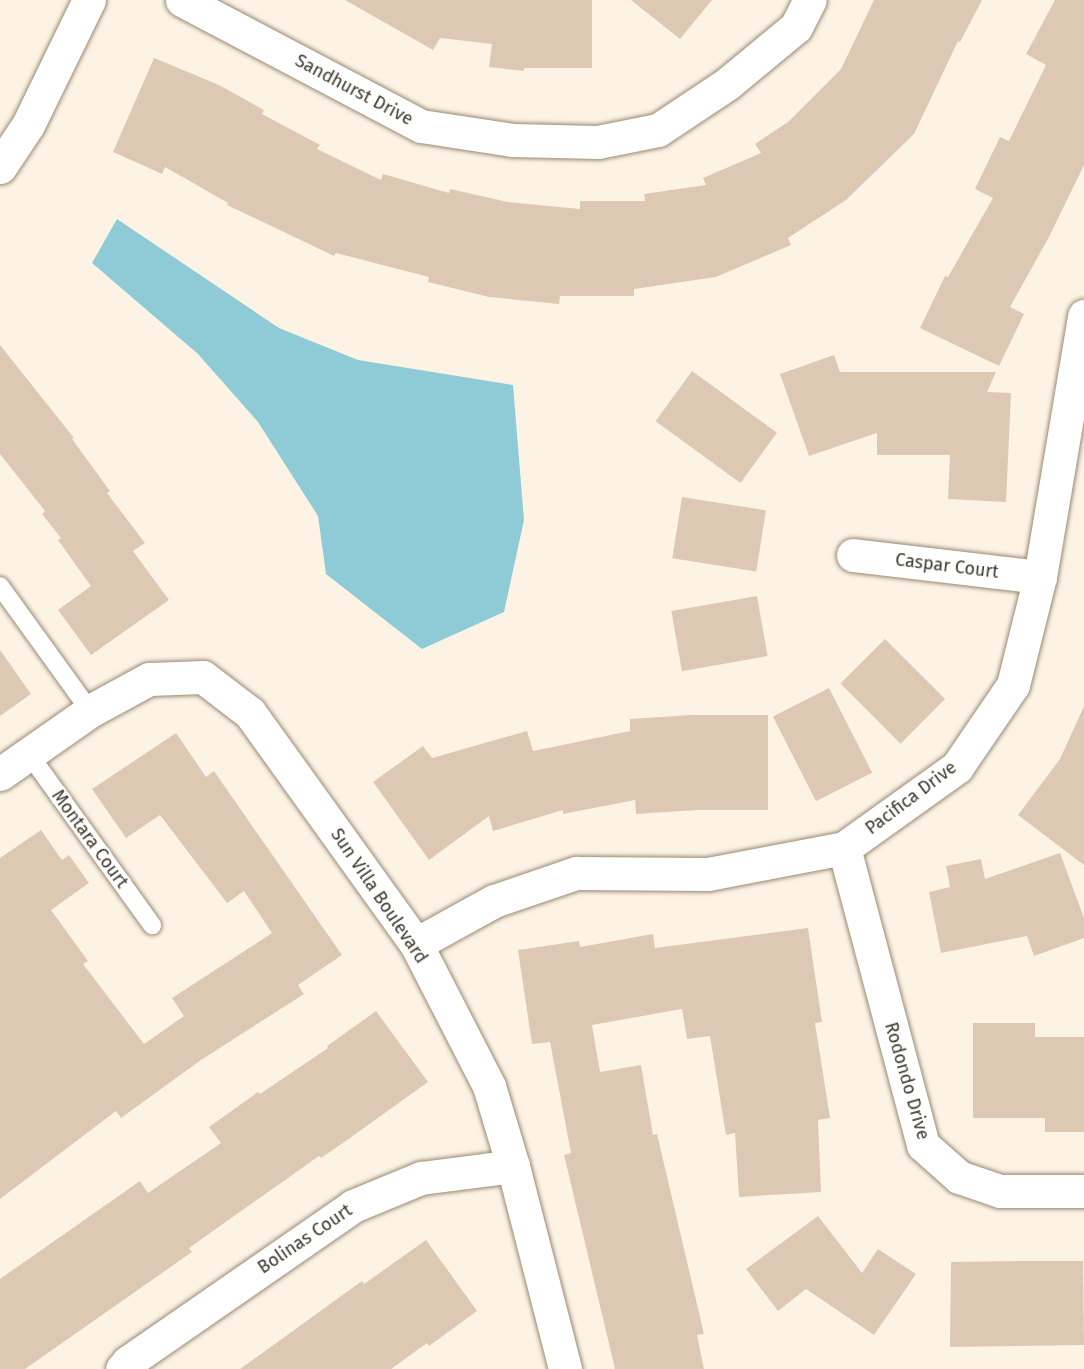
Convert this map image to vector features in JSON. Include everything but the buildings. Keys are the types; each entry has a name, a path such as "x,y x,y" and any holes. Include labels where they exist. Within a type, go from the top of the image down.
{"street":[{"path":"0,167 28,125 89,0"},
{"name":"Sandhurst Drive","path":"182,0 421,126 512,140 598,142 658,130 727,84 796,27 810,0"},
{"name":"Pacifica Drive","path":"416,944 494,901 576,873 708,874 844,848 957,767 1013,685 1040,577 1084,316"},
{"name":"Caspar Court","path":"854,555 1040,577"},
{"name":"Sun Villa Boulevard","path":"0,774 90,711 149,679 203,677 250,713 416,944 489,1086 513,1166 565,1369"},
{"name":"Rodondo Drive","path":"844,848 923,1145 959,1177 1000,1191 1084,1191"},
{"name":"Bolinas Court","path":"122,1369 128,1362 353,1206 421,1178 513,1166"}],"lane":[{"path":"0,586 90,711"},
{"name":"Montara Court","path":"29,754 152,925"}],"water":[{"path":"117,219 279,328 358,360 513,385 524,520 504,612 422,649 326,574 318,516 258,422 198,354 92,263"}]}
